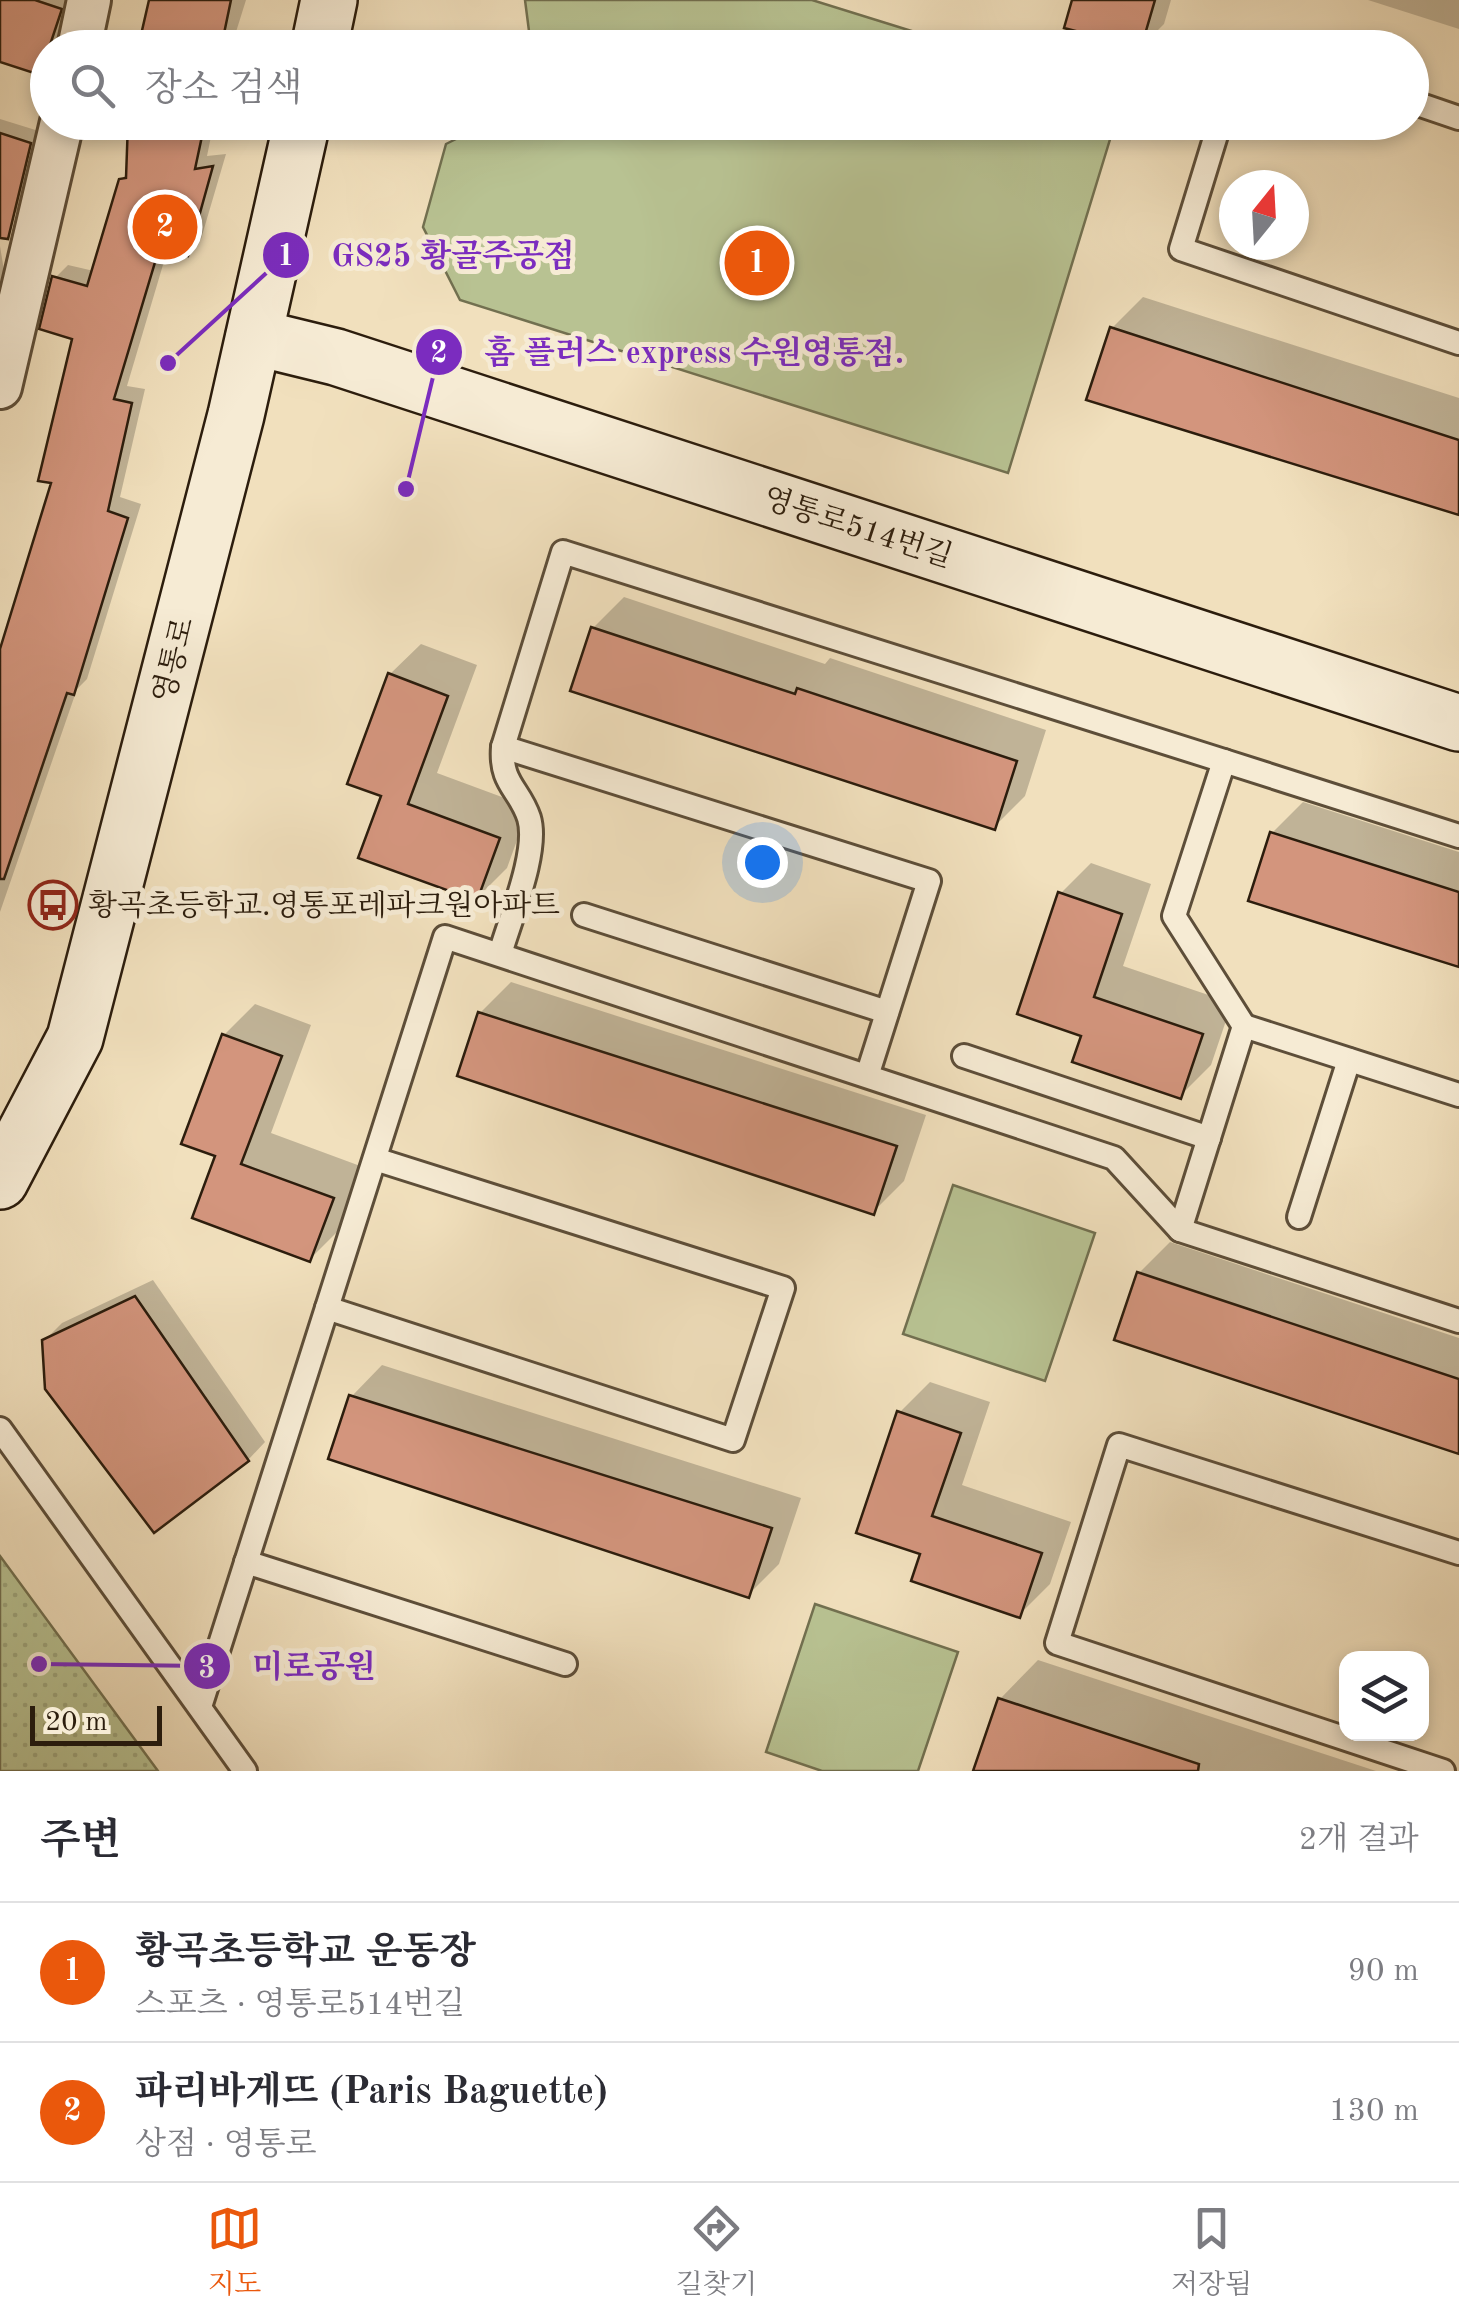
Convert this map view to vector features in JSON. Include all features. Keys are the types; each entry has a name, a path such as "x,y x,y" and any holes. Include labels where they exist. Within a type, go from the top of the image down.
{"street":[{"path":"83,30 89,0"},
{"path":"322,30 329,0"},
{"path":"0,387 16,250 56,140"},
{"name":"영통로","path":"0,1182 75,1038 254,337 298,140"},
{"name":"영통로514번길","path":"254,337 336,357 1459,723"}],"lane":[{"path":"1429,108 1459,118"},
{"path":"1214,140 1181,249 1459,342"},
{"path":"500,954 532,839 528,814 508,786 501,766 502,746 563,552 1459,836"},
{"path":"502,746 928,881 868,1073"},
{"path":"1224,761 1174,916 1244,1026 1459,1095"},
{"path":"584,915 887,1012"},
{"path":"200,1708 445,938 868,1073 1114,1158 1180,1230 1459,1320"},
{"path":"1180,1230 1244,1026"},
{"path":"964,1056 1208,1138"},
{"path":"1300,1217 1350,1060"},
{"path":"328,1308 733,1440 783,1288 375,1159"},
{"path":"0,1429 245,1771"},
{"path":"1444,1771 1056,1643 1119,1445 1459,1553"},
{"path":"246,1562 566,1664"}],"green space":[{"path":"525,0 812,0 908,30 529,30"},
{"path":"454,140 1110,140 1008,473 460,300 423,227 446,144"},
{"path":"953,1185 1095,1233 1045,1381 903,1334"},
{"path":"0,1556 158,1771 0,1771"},
{"path":"815,1604 958,1652 918,1771 822,1771 766,1752"}],"building":[{"path":"0,0 35,0 62,9 55,30 30,30 30,72 0,62"},
{"path":"149,0 231,0 225,30 142,30"},
{"path":"1072,0 1155,0 1146,30 1064,28"},
{"path":"0,133 31,143 8,239 0,238"},
{"path":"127,140 201,140 195,169 213,166 188,256 159,249 114,399 132,403 108,511 128,518 74,695 67,693 4,879 0,879 0,649 51,483 38,481 72,339 39,329 52,276 87,286 119,179 126,178"},
{"path":"1110,327 1459,440 1459,515 1086,400"},
{"path":"591,627 795,694 797,688 1017,761 995,830 570,691"},
{"path":"388,673 448,696 408,804 500,838 477,901 358,858 381,796 347,784"},
{"path":"1270,832 1459,892 1459,967 1248,901"},
{"path":"1058,892 1122,914 1094,997 1203,1034 1181,1099 1072,1062 1081,1036 1017,1014"},
{"path":"478,1012 897,1146 874,1215 457,1076"},
{"path":"222,1034 282,1056 241,1164 334,1198 310,1262 192,1218 215,1156 181,1144"},
{"path":"1137,1272 1459,1379 1459,1454 1114,1340"},
{"path":"135,1296 249,1461 154,1533 45,1389 42,1340"},
{"path":"349,1395 772,1528 749,1598 328,1459"},
{"path":"897,1411 961,1433 932,1516 1042,1553 1020,1618 911,1581 920,1554 856,1533"},
{"path":"998,1698 1199,1764 1198,1771 973,1771"}],"place":[{"name":"파리바게뜨 (Paris Baguette)","path":"165,227"},
{"name":"황곡초등학교 운동장","path":"757,263"},
{"name":"GS25 황골주공점","path":"168,363"},
{"name":"홈 플러스 express 수원영통점.","path":"406,489"},
{"name":"황곡초등학교.영통포레파크원아파트","path":"53,905"},
{"name":"미로공원","path":"39,1664"}]}
